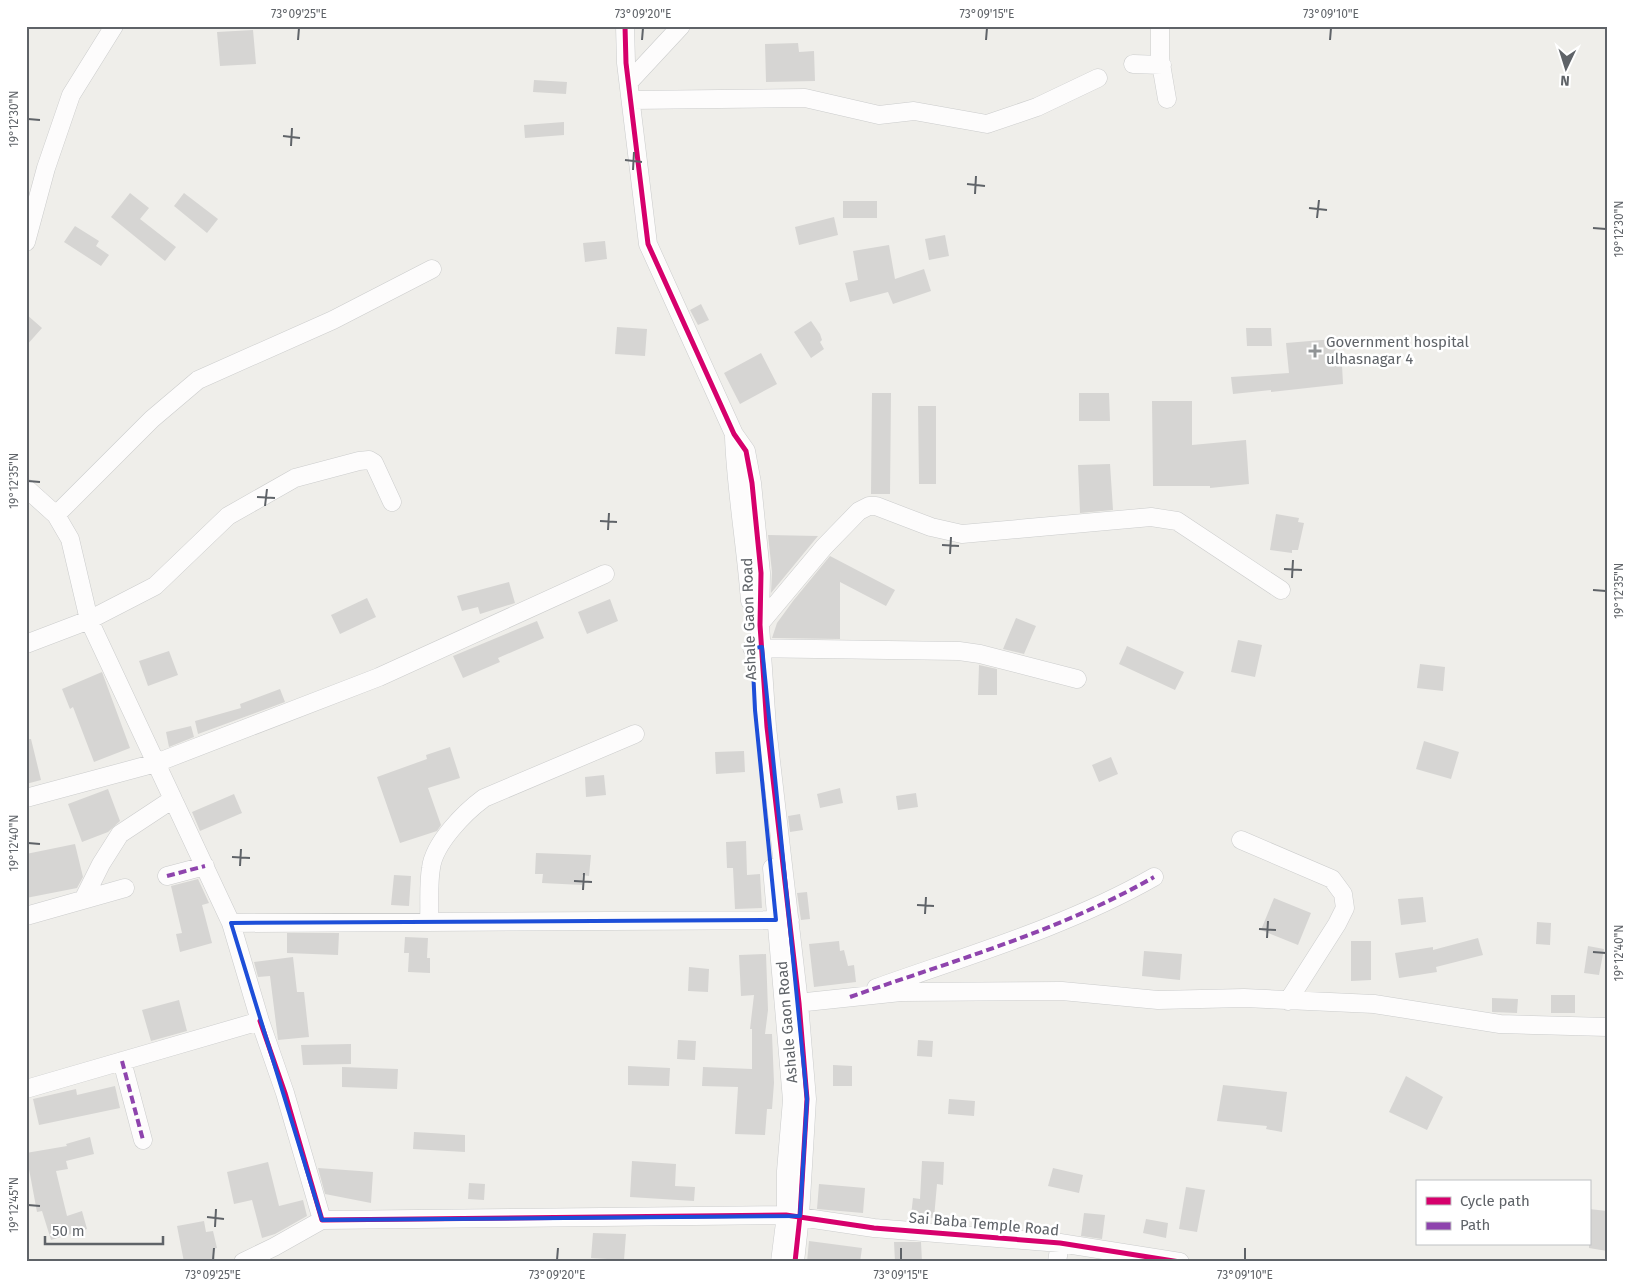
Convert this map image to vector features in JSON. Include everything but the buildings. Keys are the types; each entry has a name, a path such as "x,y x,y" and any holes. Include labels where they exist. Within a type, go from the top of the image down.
{"street":[{"path":"26,242 46,168 71,95 114,26"},
{"name":"Ashale Gaon Road","path":"625,26 628,82 648,244 734,434 746,451 752,483 761,573 756,627 757,648 754,710 783,920 800,1100 786,1171 793,1216 795,1262"},
{"path":"628,82 681,26"},
{"path":"1160,26 1162,65 1167,99"},
{"path":"1133,64 1162,65"},
{"path":"631,100 805,98 879,114 914,111 987,124 1037,107 1098,78"},
{"path":"56,516 152,419 198,380 333,320 432,269"},
{"path":"26,644 89,620 155,586 228,516 296,478 359,460 368,460 374,463 392,502"},
{"path":"26,488 56,516 70,539 89,620 206,866 231,923 260,1021 285,1093 322,1220 243,1262"},
{"path":"756,627 824,547 858,511 868,506 876,506 931,527 962,534 1151,517 1165,518 1177,521 1281,590"},
{"path":"26,798 156,763 379,677 604,574"},
{"path":"757,648 960,651 980,654 1077,679"},
{"path":"429,922 431,866 446,835 467,811 484,798 635,734"},
{"path":"84,900 101,864 120,834 173,799"},
{"path":"1241,840 1332,879 1343,894 1345,908 1337,924 1288,1001"},
{"path":"167,876 206,866"},
{"path":"850,998 1024,935 1122,895 1154,877"},
{"path":"26,916 125,888"},
{"path":"231,923 783,920"},
{"path":"791,1003 901,992 1062,991 1158,1000 1244,998 1374,1004 1500,1024 1607,1027"},
{"path":"26,1089 260,1021"},
{"path":"122,1061 144,1140"},
{"name":"Ashale Gaon Road","path":"780,1262 793,1216"},
{"name":"Sai Baba Temple Road","path":"322,1220 793,1216 874,1228 1060,1243 1180,1262"},
{"name":"Sai Baba Temple Road","path":"1057,1262 1060,1243"}],"highlighted area":[{"path":"762,647 807,1099 800,1216 322,1220 231,923 776,920 755,710 752,648"}],"marked path":[{"path":"167,876 205,866"},
{"path":"850,997 1005,944 1081,913 1154,877"},
{"path":"122,1061 143,1140"}],"cycle path":[{"path":"625,26 626,63 648,244 734,434 746,451 752,483 761,573 760,625 767,727 799,1003 807,1099 800,1216 795,1262"},
{"path":"260,1021 285,1093 322,1220 786,1215 874,1228 1060,1243 1180,1262"}],"place":[{"name":"Government hospital ulhasnagar 4","path":"1315,351"}]}
